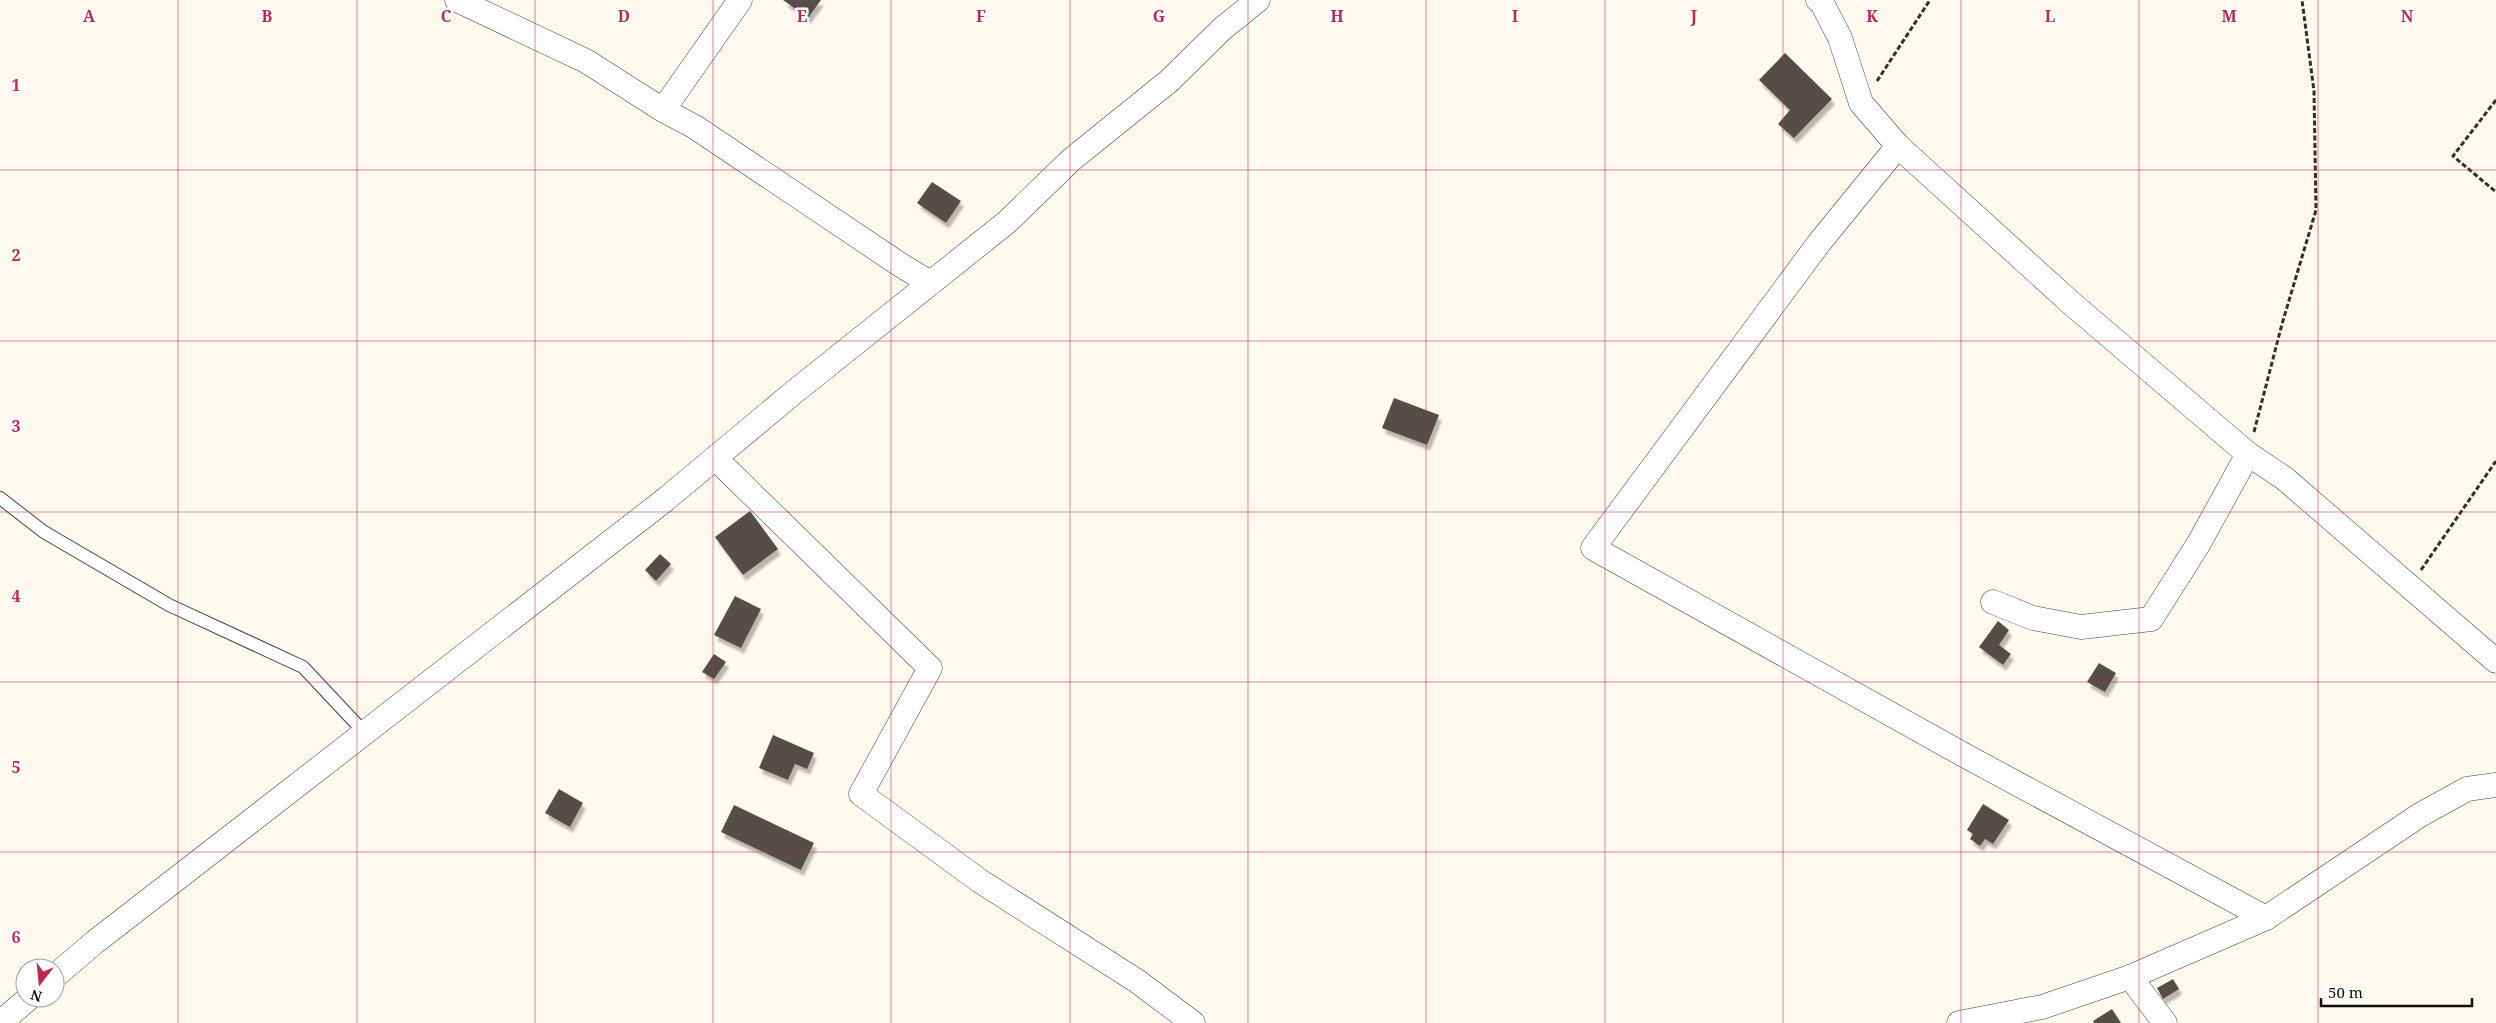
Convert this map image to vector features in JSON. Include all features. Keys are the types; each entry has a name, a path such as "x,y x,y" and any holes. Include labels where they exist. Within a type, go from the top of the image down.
{"street":[{"path":"457,0 586,61 663,110 695,127 930,283"},
{"path":"663,110 740,0"},
{"path":"65,968 364,732 579,568 1007,222 1071,160 1169,81 1222,29 1258,0"},
{"path":"1818,0 1822,3 1840,38 1861,103 1898,146 2071,303 2248,454 2284,478 2496,661"},
{"path":"1898,146 1819,243 1593,548 1964,755 2266,918"},
{"path":"1993,602 2033,618 2081,627 2151,620 2198,543 2248,454"},
{"path":"715,458 930,668 862,794 980,881 1137,981 1193,1023"},
{"path":"1959,1023 2042,1008 2130,977 2266,918 2420,815 2467,789 2496,785"},
{"path":"2130,977 2166,1023"},
{"path":"0,1023 17,1008"}],"lane":[{"path":"0,498 44,532 169,605 303,667 364,732"}],"path":[{"path":"1861,103 1930,0"},
{"path":"2248,454 2282,324 2316,210 2314,91 2302,0"},
{"path":"2496,100 2453,156 2496,192"},
{"path":"2409,587 2496,461"}],"building":[{"path":"783,0 821,0 808,18"},
{"path":"1785,53 1832,99 1794,138 1778,124 1790,110 1759,80"},
{"path":"932,182 961,201 946,223 917,203"},
{"path":"1394,398 1439,415 1427,445 1382,428"},
{"path":"750,511 778,549 743,575 715,537"},
{"path":"660,554 671,564 656,581 645,570"},
{"path":"735,596 761,609 741,648 714,635"},
{"path":"1998,621 2009,630 1999,645 2011,654 2003,665 1979,647"},
{"path":"714,654 726,662 714,679 702,672"},
{"path":"2099,663 2116,673 2105,692 2087,682"},
{"path":"773,735 814,753 807,769 795,764 788,780 759,768"},
{"path":"559,789 583,803 570,827 545,813"},
{"path":"1983,804 2009,820 1993,844 1985,839 1980,846 1970,839 1973,834 1967,830"},
{"path":"734,805 814,843 801,870 721,832"},
{"path":"2173,979 2179,989 2163,999 2157,988"},
{"path":"2112,1009 2121,1023 2094,1023 2093,1021"}]}
